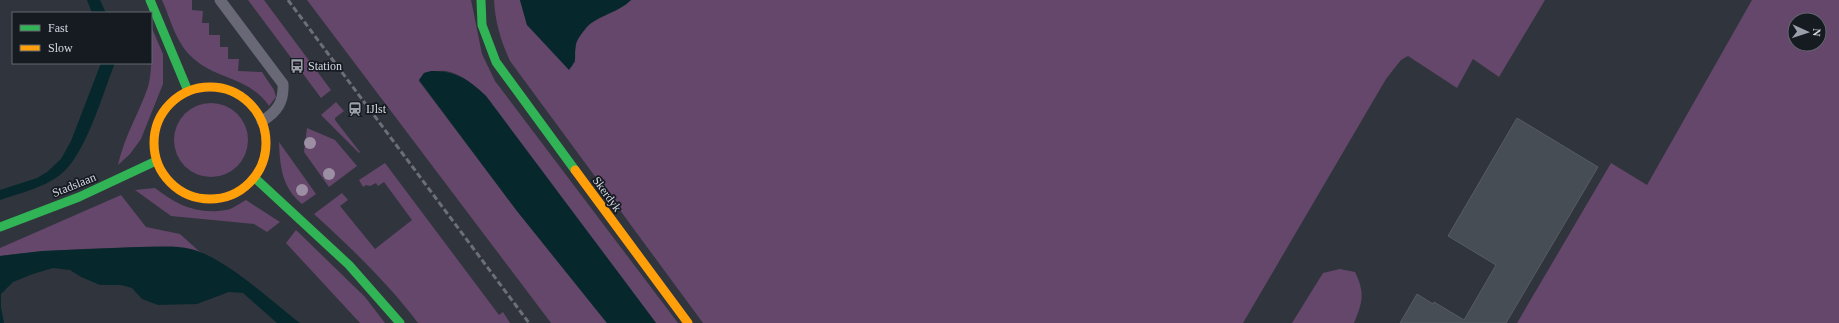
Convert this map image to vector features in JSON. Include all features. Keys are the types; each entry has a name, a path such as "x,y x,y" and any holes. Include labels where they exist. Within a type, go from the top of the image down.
{"street":[{"path":"150,0 188,91"},
{"name":"Skerdyk","path":"481,0 482,25 496,62 507,79 688,323"},
{"path":"200,87 225,89 248,101 262,121 266,136 266,150 262,165 255,178 245,188 234,195 214,199 193,198 170,184 156,161 153,147 154,133 158,119 171,102 188,91 200,87"},
{"name":"Stadslaan","path":"0,227 73,200 156,161"},
{"path":"255,178 327,242 356,272 400,323"}],"lane":[{"path":"220,0 283,84 284,94 281,103 271,116 262,121"}],"shaded area":[{"path":"162,0 192,0 192,10 203,11 202,23 209,23 209,35 220,35 220,47 228,47 228,59 239,59 238,71 262,72 274,90 276,97 269,106 252,89 203,66 194,59 178,39"},
{"path":"248,0 264,0 331,90 321,98"},
{"path":"307,0 471,0 482,54 495,81 678,323 656,323 486,96 468,81 452,73 441,71 424,73 419,81 517,211 607,323 551,323"},
{"path":"494,0 520,0 527,25 575,63 576,44 579,35 585,28 631,0 1545,0 1499,77 1473,59 1457,88 1408,56 1401,60 1386,79 1243,323 703,323 510,61 499,31"},
{"path":"1752,0 1839,0 1839,323 1517,323 1611,163 1647,185"},
{"path":"152,28 163,54 163,84 141,139 130,154 118,165 124,145 148,87 151,65"},
{"path":"336,102 344,111 335,118 335,120 360,152 359,153 321,115"},
{"path":"204,103 218,103 232,109 242,119 248,133 248,147 242,161 232,171 218,177 204,177 190,171 180,161 174,147 174,133 180,119 190,109"},
{"path":"307,128 335,140 357,166 329,187 304,152"},
{"path":"279,142 316,194 302,204 290,191 283,176"},
{"path":"385,163 499,315 503,312 510,323 418,323 382,280 314,214 342,193 348,200 340,206 375,249 412,220 384,182 378,186 376,183 363,187 359,180"},
{"path":"155,188 179,204 197,210 216,211 229,209 246,200 280,222 267,232 254,224 171,216 135,190"},
{"path":"121,195 146,227 180,234 201,253 179,248 144,247 55,250 0,256 0,248"},
{"path":"296,230 365,297 385,323 360,323 286,243"},
{"path":"1340,269 1355,272 1360,286 1362,297 1354,323 1292,323 1323,273"}],"water":[{"path":"87,0 100,0 106,12 92,12"},
{"path":"520,0 631,0 620,8 596,20 586,28 577,42 575,48 575,60 569,70 527,25"},
{"path":"101,64 115,64 92,124 78,154 69,166 53,180 31,190 0,200 0,190 37,178 47,172 61,159 71,141"},
{"path":"431,71 455,74 473,85 486,96 656,323 607,323 517,211 419,80 424,73"},
{"path":"178,247 191,249 205,254 219,261 248,281 300,323 277,323 243,293 229,292 197,304 158,305 142,299 132,288 121,285 100,285 81,277 70,270 53,268 13,282 1,294 1,307 4,323 0,323 0,256 42,251"}],"building":[{"path":"1517,118 1598,167 1506,323 1400,323 1417,294 1433,304 1434,302 1464,320 1496,265 1448,236"}],"railway":[{"path":"288,0 529,323"}],"traffic: fast":[{"path":"150,0 188,91"},
{"path":"481,0 482,25 496,62 575,170"},
{"path":"0,227 79,197 156,161"},
{"path":"255,178 349,265 400,323"}],"traffic: slow":[{"path":"210,87 232,91 250,103 262,121 266,143 262,165 250,183 232,195 210,199 188,195 170,183 158,165 154,143 158,121 170,103 188,91 210,87"},
{"path":"575,170 688,323"}],"place":[{"name":"Station","path":"297,66"},
{"name":"IJlst","path":"355,109"}]}
